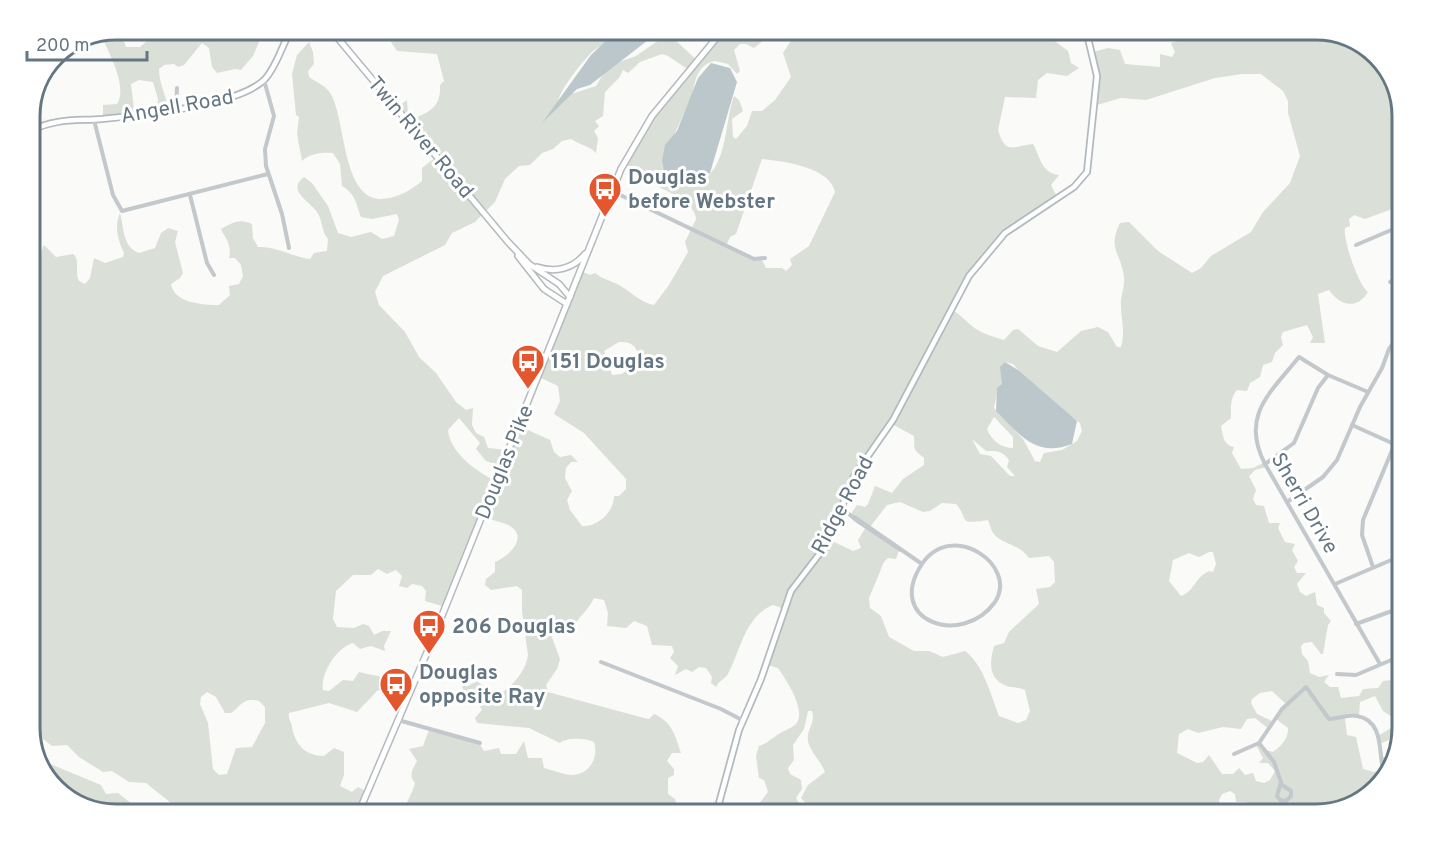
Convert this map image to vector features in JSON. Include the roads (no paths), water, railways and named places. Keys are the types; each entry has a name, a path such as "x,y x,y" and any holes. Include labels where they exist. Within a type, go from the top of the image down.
{"main road":[{"name":"Twin River Road","path":"339,40 511,245 544,289 569,300"},
{"name":"Douglas Pike","path":"362,804 612,191 633,147 652,116 715,40"},
{"name":"Twin River Road","path":"511,245 530,264 559,284 569,300"},
{"path":"530,264 547,270 563,269 580,261 591,245"}],"street":[{"path":"286,40 264,80 274,116 265,149 268,174 282,214 289,249"},
{"name":"Ridge Road","path":"719,804 742,720 761,679 790,591 826,544 854,477 893,420 974,268 1005,233 1059,199 1079,182 1088,166 1097,69 1089,40"},
{"name":"Angell Road","path":"41,126 51,121 94,120 235,97 264,80"},
{"path":"176,108 177,88"},
{"path":"94,120 119,209 126,211 268,174"},
{"path":"612,191 754,259 765,258"},
{"path":"190,195 207,263 214,275"},
{"path":"1356,245 1392,231"},
{"path":"1287,501 1317,483 1337,460 1392,344"},
{"name":"Sherri Drive","path":"1328,375 1299,357 1257,412 1254,436 1265,464 1380,664"},
{"path":"1265,464 1294,443 1318,388 1328,375 1368,392"},
{"path":"1352,425 1392,443"},
{"path":"1373,567 1362,535 1362,525 1392,449"},
{"path":"842,507 922,564"},
{"path":"964,546 991,564 1001,583 1000,592 984,613 966,625 956,627 926,619 918,613 910,595 912,581 922,564 928,555 941,547 964,546"},
{"path":"1334,585 1392,559"},
{"path":"1356,624 1392,611"},
{"path":"1337,674 1356,675 1392,659"},
{"path":"601,662 722,709 742,720"},
{"path":"1234,754 1260,743 1282,709 1306,687 1329,720 1356,716 1370,724 1381,743 1382,765"},
{"path":"398,720 480,743"},
{"path":"1260,743 1274,762 1282,784 1291,791 1291,796 1286,801 1280,800 1277,796 1277,790 1282,784"}],"place":[{"name":"Douglas before Webster","path":"605,218"},
{"name":"151 Douglas","path":"528,390"},
{"name":"206 Douglas","path":"429,655"},
{"name":"Douglas opposite Ray","path":"396,713"}]}
